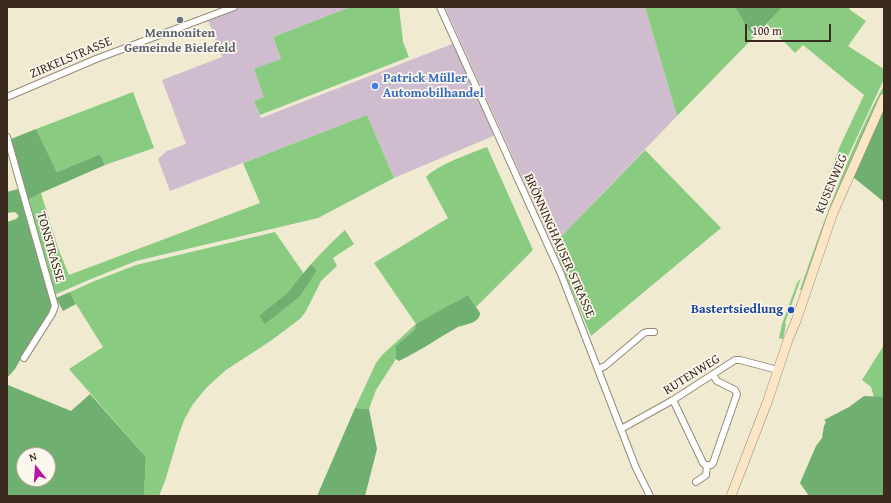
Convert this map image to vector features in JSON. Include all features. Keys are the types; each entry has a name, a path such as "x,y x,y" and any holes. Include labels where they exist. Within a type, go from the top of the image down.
{"street":[{"name":"ZIRKELSTRASSE","path":"7,97 96,59 234,7"},
{"name":"BRÖNNINGHAUSER STRASSE","path":"440,7 561,274 640,477 650,496"},
{"name":"KUSENWEG","path":"731,496 796,321 835,207 884,98"},
{"name":"TONSTRASSE","path":"7,136 54,306 52,314 24,358"},
{"path":"598,369 605,366 644,333 654,332"},
{"name":"RUTENWEG","path":"621,429 673,400 737,360 778,370"},
{"path":"696,482 706,475 708,466 713,463 737,394 735,390 718,382 713,375"},
{"path":"673,400 702,462 704,465 708,466"}],"shaded area":[{"path":"242,7 350,7 273,37 281,59 264,97 254,101 261,118 454,44 494,133 493,136 394,178 367,115 170,191 158,159 167,151 186,144 162,80 222,57 208,20"},
{"path":"445,7 645,7 677,116 553,245"}],"green space":[{"path":"350,7 399,7 403,42 409,57 260,115 254,101 264,97 254,69 281,59 273,37"},
{"path":"645,7 735,7 753,38 677,116"},
{"path":"735,7 783,7 753,38"},
{"path":"783,7 850,7 849,9 866,21 848,46 884,69 884,79 835,184 826,209 817,206 840,146 864,95 803,45 795,53 767,24"},
{"path":"884,85 884,92 848,169 802,290 800,290 848,160"},
{"path":"133,92 154,148 105,165 100,154 57,172 36,129"},
{"path":"884,109 884,202 853,177"},
{"path":"367,115 394,178 318,218 136,261 54,295 28,200 41,193 58,248 69,275 260,203 243,163"},
{"path":"36,129 57,172 100,154 105,165 28,200 11,139"},
{"path":"487,147 533,250 476,307 468,295 416,326 415,329 399,345 396,359 376,390 369,409 355,408 376,363 382,355 416,324 374,263 448,218 426,177 446,164"},
{"path":"645,150 721,228 591,336 553,245"},
{"path":"18,189 51,304 51,309 15,369 7,378 7,222 16,219 19,216 15,212 7,213 7,192"},
{"path":"345,230 354,244 333,258 337,266 321,281 301,318 272,340 226,370 207,387 193,404 185,418 159,496 144,496 146,457 69,369 103,347 70,292 136,265 275,232 304,274 288,292 259,316 317,270 311,264"},
{"path":"311,264 317,270 300,296 265,324 259,316 288,292"},
{"path":"801,278 785,323 783,339 779,338 782,324 797,283"},
{"path":"70,292 76,304 63,311 56,298"},
{"path":"468,295 480,313 478,319 472,323 458,327 399,361 396,359 396,346 415,329 416,324"},
{"path":"884,345 884,397 874,397 871,387 862,380"},
{"path":"8,385 71,411 90,394 146,457 144,496 7,496"},
{"path":"864,396 884,397 884,496 809,496 800,483 816,446 822,438 826,422 824,420 849,407"},
{"path":"355,408 369,409 377,449 365,496 317,496"}],"place":[{"name":"Mennoniten Gemeinde Bielefeld","path":"180,20"},
{"name":"Patrick Müller Automobilhandel","path":"375,86"},
{"name":"Bastertsiedlung","path":"791,310"}]}
